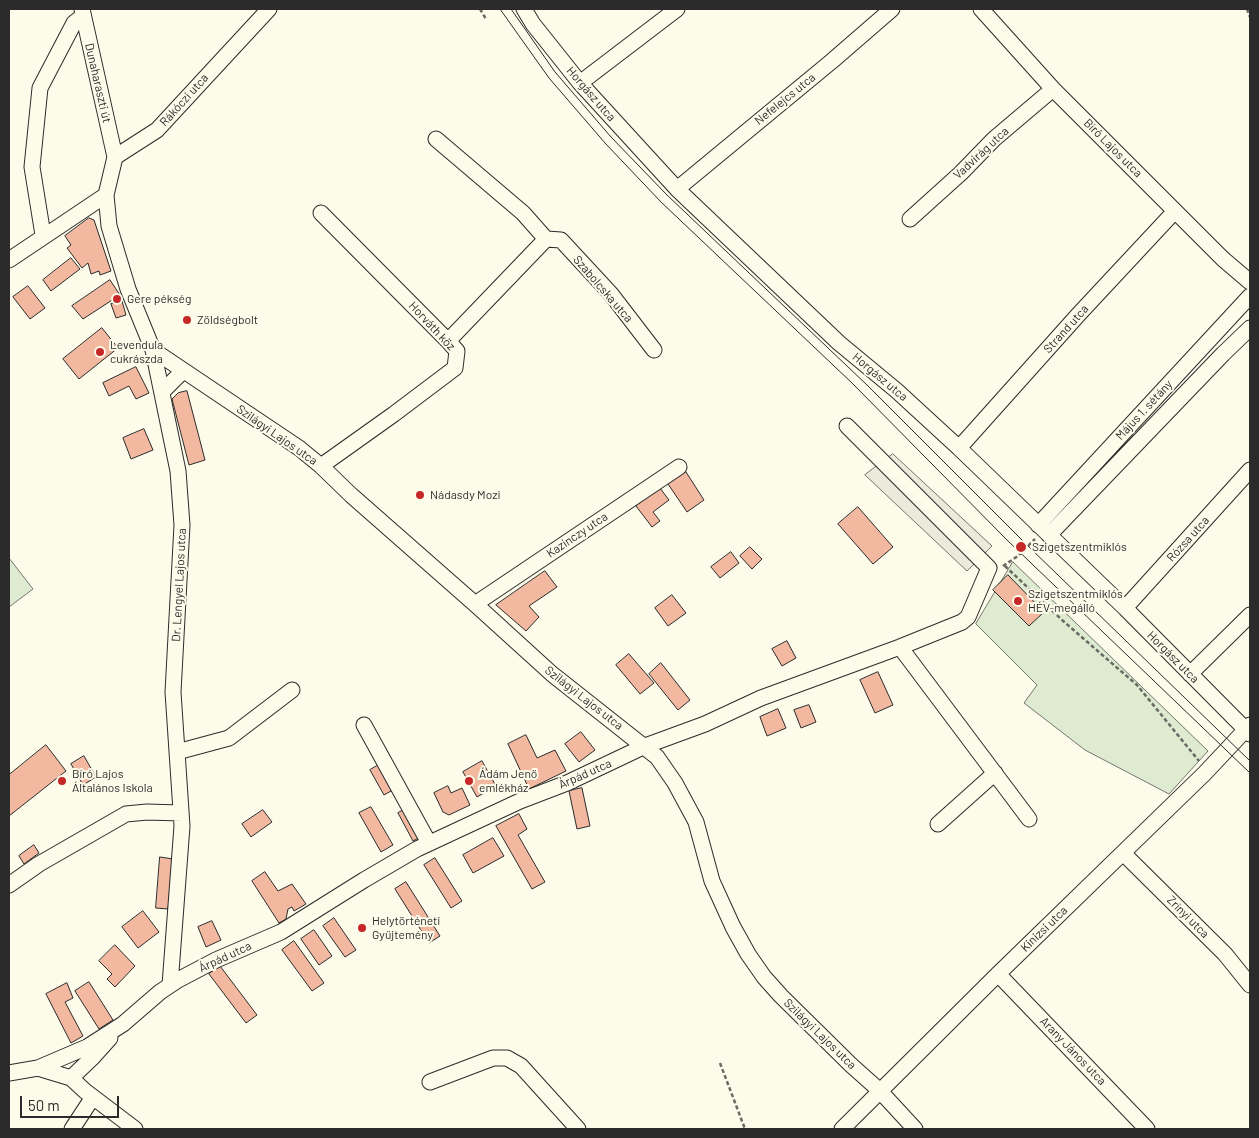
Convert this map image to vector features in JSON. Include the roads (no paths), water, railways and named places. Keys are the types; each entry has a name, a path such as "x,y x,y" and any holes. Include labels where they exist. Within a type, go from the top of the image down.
{"street":[{"name":"Rákóczi utca","path":"115,158 157,130 269,9"},
{"name":"Horgász utca","path":"524,9 533,24 580,84 677,189 839,344 897,391 959,448 1041,533 1125,608 1190,674 1249,729"},
{"path":"580,84 677,9"},
{"name":"Nefelejcs utca","path":"677,189 892,9"},
{"name":"Bíró Lajos utca","path":"981,9 1053,89 1223,259 1250,282"},
{"name":"Dunaharaszti út","path":"83,12 115,158"},
{"path":"44,235 32,167 40,88 74,23 83,12"},
{"name":"Vadvirág utca","path":"910,219 994,139 1053,89"},
{"name":"Szabolcska utca","path":"436,139 523,213 546,239 561,240 611,294 654,350"},
{"path":"9,260 106,195 115,158"},
{"name":"Dr. Lengyel Lajos utca","path":"106,195 109,226 128,289 154,350 178,470 182,524 173,692 182,826 170,985"},
{"name":"Strand utca","path":"959,448 1078,315 1175,211"},
{"name":"Horváth köz","path":"321,213 457,351 455,368 321,466"},
{"path":"448,341 546,239"},
{"name":"Május 1. sétány","path":"1041,533 1250,296"},
{"name":"Május 1. sétány","path":"1041,533 1250,328"},
{"name":"Szilágyi Lajos utca","path":"154,350 299,448 476,604 552,674 657,757 668,771 696,822 712,881 733,927 748,954 782,996 851,1065 880,1090 915,1129"},
{"path":"162,392 183,371"},
{"name":"Árpád utca","path":"9,1074 38,1068 87,1047 122,1024 170,985 216,960 281,932 364,880 429,843 511,805 567,783 645,746 706,724 761,698 962,622 968,617 989,568 847,426"},
{"name":"Kazinczy utca","path":"476,604 679,467"},
{"name":"Rózsa utca","path":"1125,608 1250,470"},
{"path":"1190,674 1250,615"},
{"path":"900,647 1029,819"},
{"path":"177,752 229,738 292,690"},
{"path":"364,725 429,843"},
{"name":"Kinizsi utca","path":"842,1129 1249,729"},
{"path":"938,824 995,773"},
{"path":"9,885 39,864 126,814 147,812 181,813"},
{"name":"Zrínyi utca","path":"1123,852 1225,954 1250,985"},
{"name":"Arany János utca","path":"998,974 1147,1129"},
{"name":"Árpád utca","path":"65,1076 94,1057 122,1024"},
{"path":"61,1058 56,1069 135,1129"},
{"path":"430,1082 493,1058 507,1058 521,1066 578,1129"},
{"path":"38,1068 65,1076"},
{"path":"72,1129 93,1096"}],"tram line":[{"path":"500,9 549,78 605,143 661,202 852,383 1007,540 1250,773"},
{"path":"511,9 555,72 611,137 667,195 867,385 1028,546 1250,761"}],"place":[{"name":"Gere pékség","path":"117,299"},
{"name":"Zöldségbolt","path":"187,320"},
{"name":"Levendula cukrászda","path":"100,352"},
{"name":"Nádasdy Mozi","path":"420,495"},
{"name":"Szigetszentmiklós","path":"1021,547"},
{"name":"Szigetszentmiklós HÉV-megálló","path":"1018,601"},
{"name":"Bíró Lajos Általános Iskola","path":"62,781"},
{"name":"Ádám Jenő emlékház","path":"469,781"},
{"name":"Helytörténeti Gyűjtemény","path":"362,928"}]}
